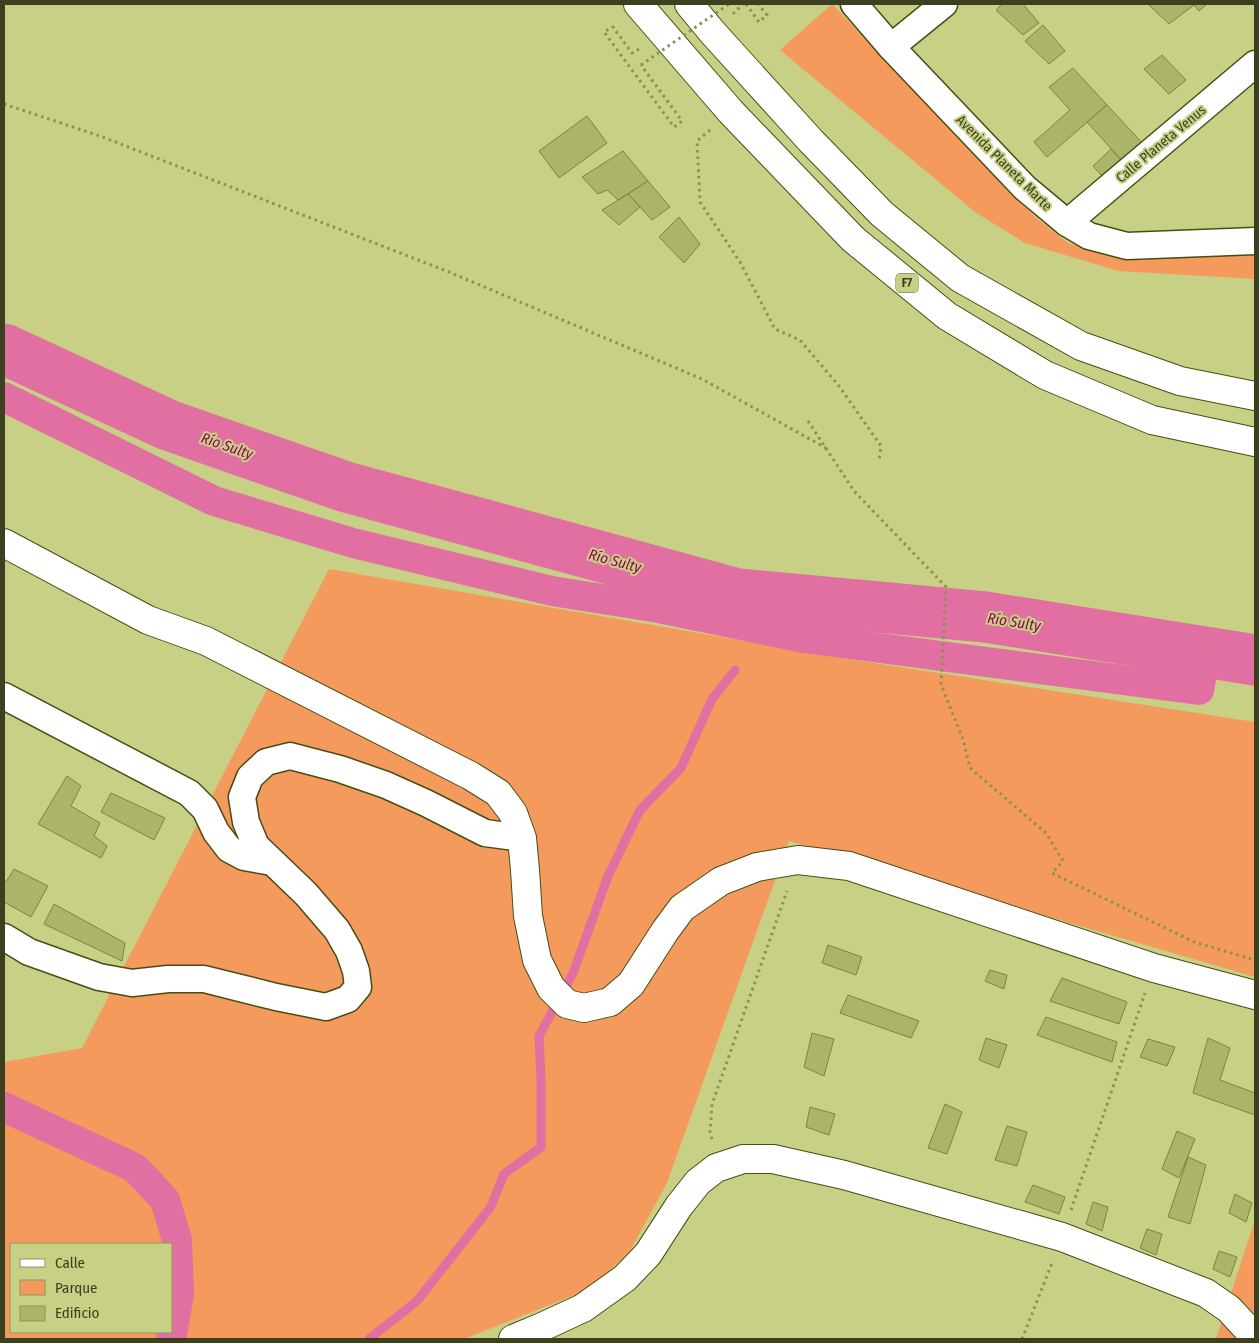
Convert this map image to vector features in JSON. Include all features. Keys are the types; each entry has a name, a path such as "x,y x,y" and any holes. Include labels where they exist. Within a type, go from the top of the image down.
{"main road":[{"name":"F7","path":"638,4 731,112 853,239 947,316 1045,375 1152,420 1255,442"},
{"path":"690,4 713,33 804,134 882,214 960,278 1081,346 1180,381 1255,396"},
{"path":"4,543 148,620 206,641 471,776 498,793 513,813 522,838 528,916 537,960 551,988 567,1004 584,1008 610,1002 630,984 682,908 721,881 757,867 798,860 849,866 1154,968 1255,995"},
{"path":"513,1339 583,1308 625,1278 648,1254 679,1206 698,1182 716,1168 743,1159 774,1159 844,1175 1062,1237 1206,1294 1229,1309 1254,1335 1255,1339"}],"street":[{"name":"Avenida Planeta Marte","path":"854,4 891,47 1025,188 1067,223 1089,236 1127,246 1255,242"},
{"path":"891,47 944,4"},
{"name":"Calle Planeta Venus","path":"1067,223 1255,64"},
{"path":"4,696 189,793 205,809 216,832 229,848 244,857 272,862"},
{"path":"4,937 29,952 99,977 132,983 168,979 204,979 326,1007 348,999 358,987 356,970 349,951 337,930 306,894 256,846 246,822 242,797 250,777 266,762 290,756 340,768 386,785 485,833 522,838"}],"path":[{"path":"632,53 613,27 604,32 674,127 682,122 641,65 729,4"},
{"path":"746,4 759,22 767,15 758,4"},
{"path":"4,104 100,136 449,272 702,379 826,448"},
{"path":"731,112 697,141 700,202 740,262 775,329 800,340 839,386 881,446 879,461"},
{"path":"808,421 854,491 946,587 941,685 963,739 970,768 1046,832 1063,861 1052,873 1194,942 1255,960"},
{"path":"716,1168 710,1132 712,1104 798,860"},
{"path":"1022,1339 1062,1237 1154,968"}],"green space":[{"path":"832,4 1035,217 1068,243 1116,255 1255,251 1255,279 1118,271 1025,243 975,212 780,50"},
{"path":"329,569 861,661 1255,722 1255,977 789,841 667,1183 630,1251 590,1289 464,1339 4,1339 4,1062 82,1048"},
{"path":"1255,1220 1255,1339 1216,1339"}],"building":[{"path":"1002,4 1023,4 1039,23 1023,35 996,10"},
{"path":"1150,4 1207,4 1199,11 1194,5 1169,24"},
{"path":"1043,25 1065,51 1049,64 1025,41"},
{"path":"1162,55 1186,80 1169,94 1144,69"},
{"path":"1073,68 1107,105 1047,157 1034,142 1070,110 1049,87"},
{"path":"1107,105 1145,146 1124,163 1087,122"},
{"path":"587,116 607,143 559,178 539,151"},
{"path":"1111,149 1124,163 1102,176 1093,166"},
{"path":"623,151 648,181 618,200 607,190 598,194 582,177"},
{"path":"648,181 670,207 652,220 628,194"},
{"path":"628,194 640,207 619,225 602,210"},
{"path":"679,217 700,244 684,263 659,237"},
{"path":"67,776 81,786 71,806 100,823 94,836 107,846 101,858 38,824"},
{"path":"111,793 165,818 154,840 101,812"},
{"path":"14,869 48,886 31,917 4,902 4,880 6,882"},
{"path":"54,904 125,943 122,961 44,924"},
{"path":"828,945 862,957 856,975 822,963"},
{"path":"990,970 1007,975 1004,989 985,981"},
{"path":"1062,978 1127,1002 1119,1024 1050,1001"},
{"path":"848,995 919,1021 911,1038 840,1013"},
{"path":"1046,1017 1117,1042 1112,1062 1037,1035"},
{"path":"812,1033 834,1039 824,1076 804,1067"},
{"path":"986,1038 1007,1045 999,1068 979,1060"},
{"path":"1208,1038 1230,1048 1220,1080 1255,1093 1255,1115 1193,1093"},
{"path":"1148,1039 1175,1047 1167,1066 1140,1057"},
{"path":"945,1104 962,1112 947,1154 928,1148"},
{"path":"810,1107 835,1114 829,1135 806,1127"},
{"path":"1007,1126 1027,1132 1017,1166 995,1160"},
{"path":"1177,1131 1195,1139 1179,1178 1162,1169"},
{"path":"1188,1157 1206,1165 1190,1224 1168,1217"},
{"path":"1033,1185 1065,1197 1059,1214 1025,1202"},
{"path":"1235,1194 1252,1203 1246,1222 1229,1213"},
{"path":"1093,1202 1108,1207 1102,1231 1086,1224"},
{"path":"1147,1229 1162,1234 1156,1255 1140,1248"},
{"path":"1219,1251 1237,1257 1230,1277 1213,1269"}],"waterway":[{"name":"Río Sulty","path":"4,349 168,425 346,487 738,594 985,617 1255,660"},
{"path":"4,397 214,501 353,543 552,591 659,608 804,638 1199,690 1206,651"},
{"path":"369,1339 417,1301 490,1208 504,1174 541,1147 539,1036 573,973 608,876 640,810 681,768 712,699 735,670"},
{"path":"4,1107 135,1168 165,1200 177,1240 179,1294 171,1339"}]}
